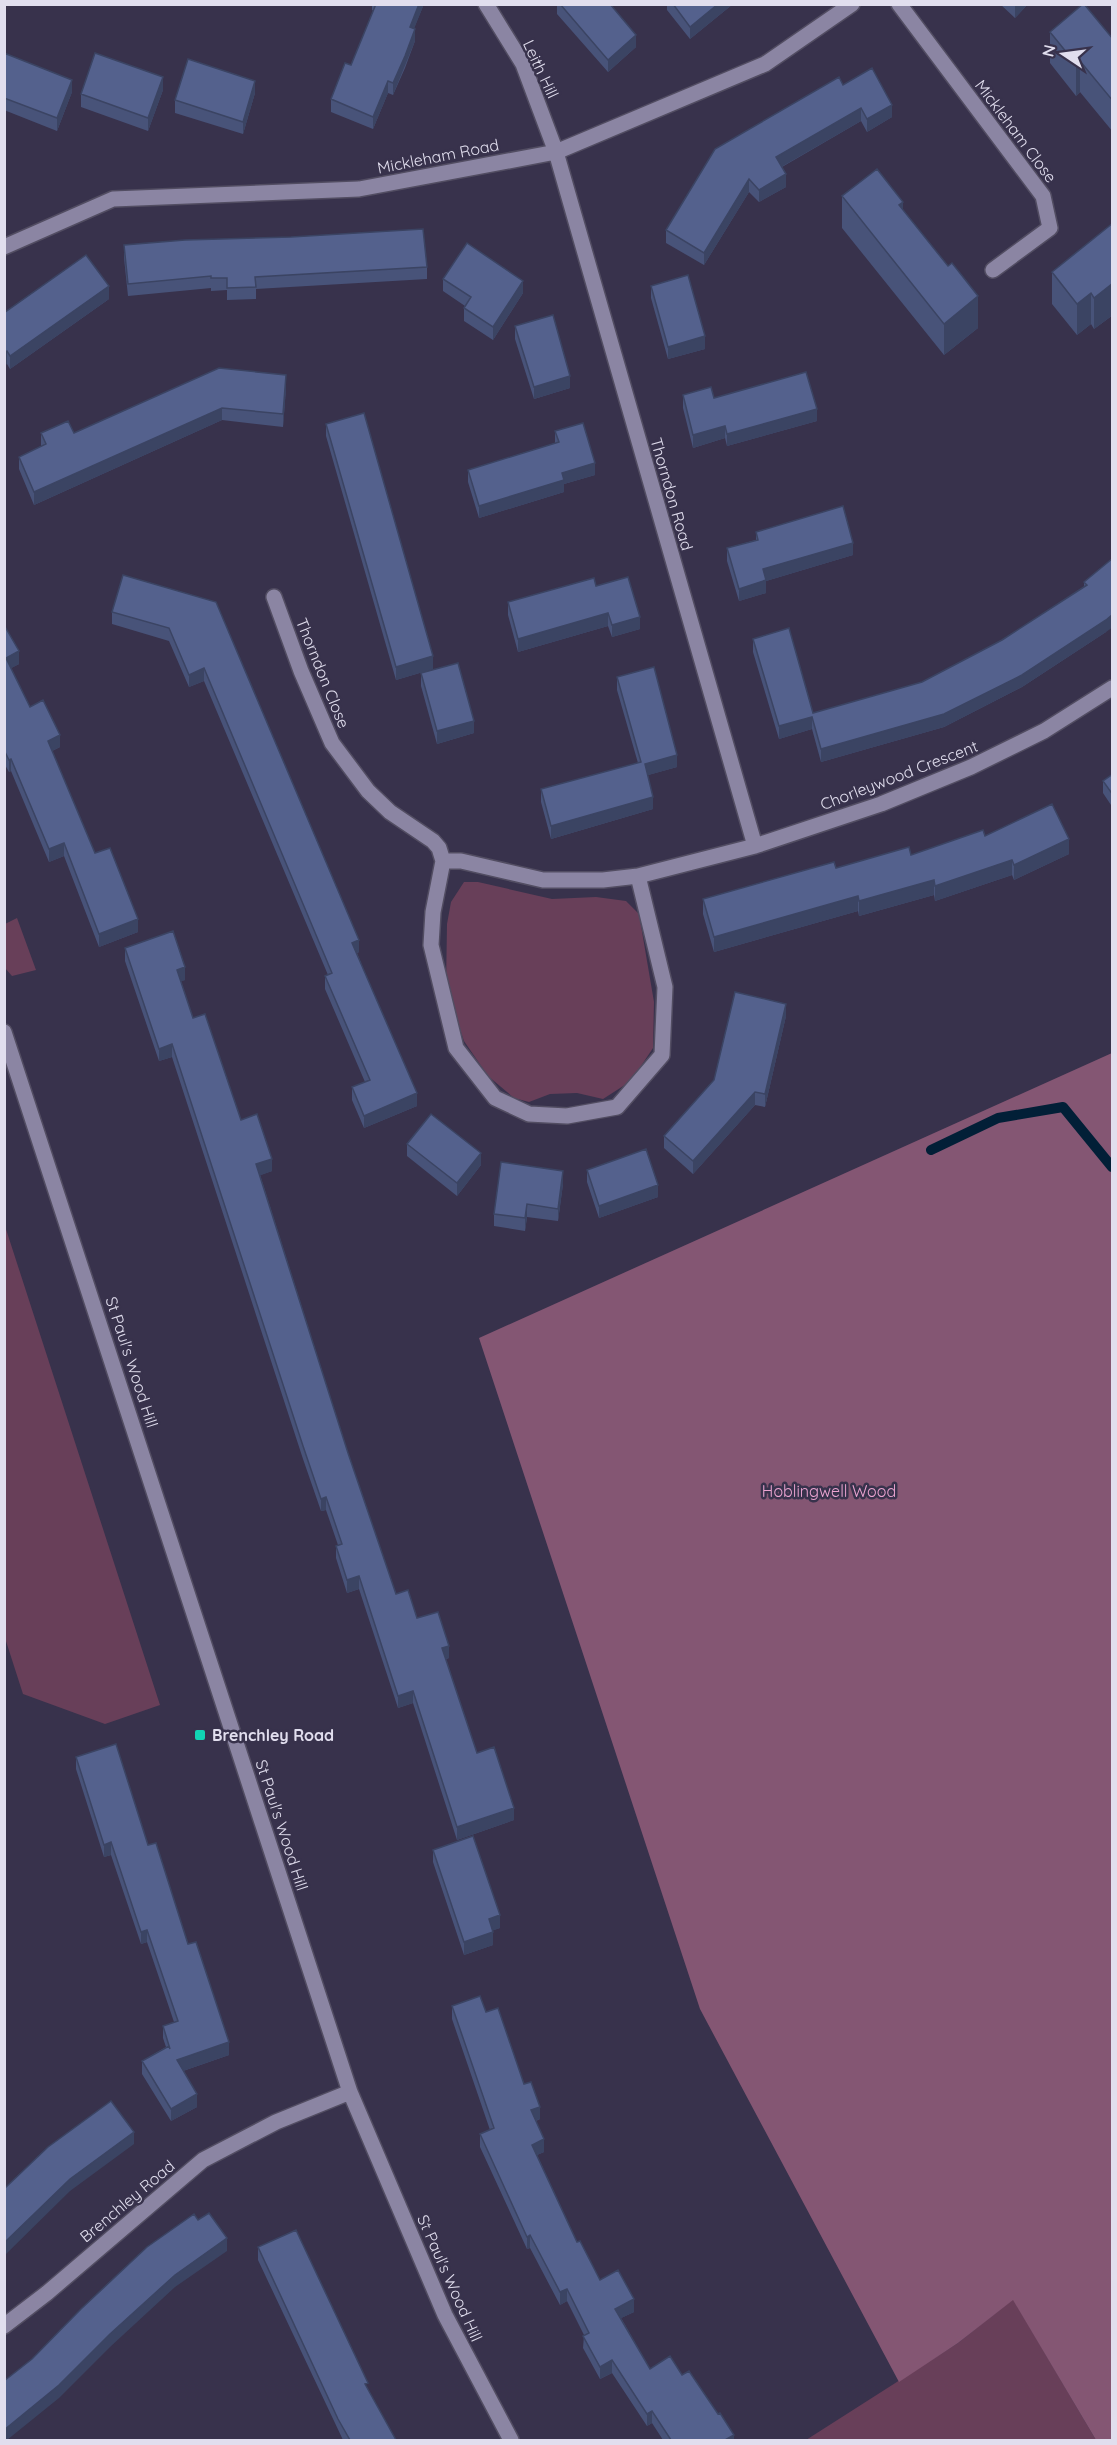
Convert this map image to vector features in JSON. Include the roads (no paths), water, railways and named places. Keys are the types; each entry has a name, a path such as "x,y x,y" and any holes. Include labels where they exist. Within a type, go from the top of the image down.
{"street":[{"name":"Leith Hill","path":"486,4 523,64 556,152"},
{"name":"Mickleham Road","path":"4,247 113,199 359,189 556,152 765,64 852,4"},
{"name":"Mickleham Close","path":"898,4 1043,196 1050,228 993,270"},
{"name":"Thorndon Road","path":"556,152 755,846"},
{"name":"Thorndon Close","path":"274,597 301,671 332,743 368,791 390,812 434,841 443,861"},
{"name":"Chorleywood Crescent","path":"755,846 891,800 971,767 1044,731 1113,688"},
{"path":"638,876 665,987 662,1055 617,1107 567,1116 529,1114 495,1098 456,1048 431,945 433,912 443,861 467,862 543,880 603,880 638,876 755,846"},
{"name":"St Paul's Wood Hill","path":"4,1032 350,2092 445,2315 511,2440"},
{"name":"Brenchley Road","path":"4,2326 47,2293 203,2160 276,2122 350,2092"}],"waterway":[{"path":"931,1150 998,1118 1063,1107 1112,1167"}],"place":[{"name":"Brenchley Road","path":"200,1735"}],"park label":[{"name":"Hoblingwell Wood","path":"829,1491"}]}
